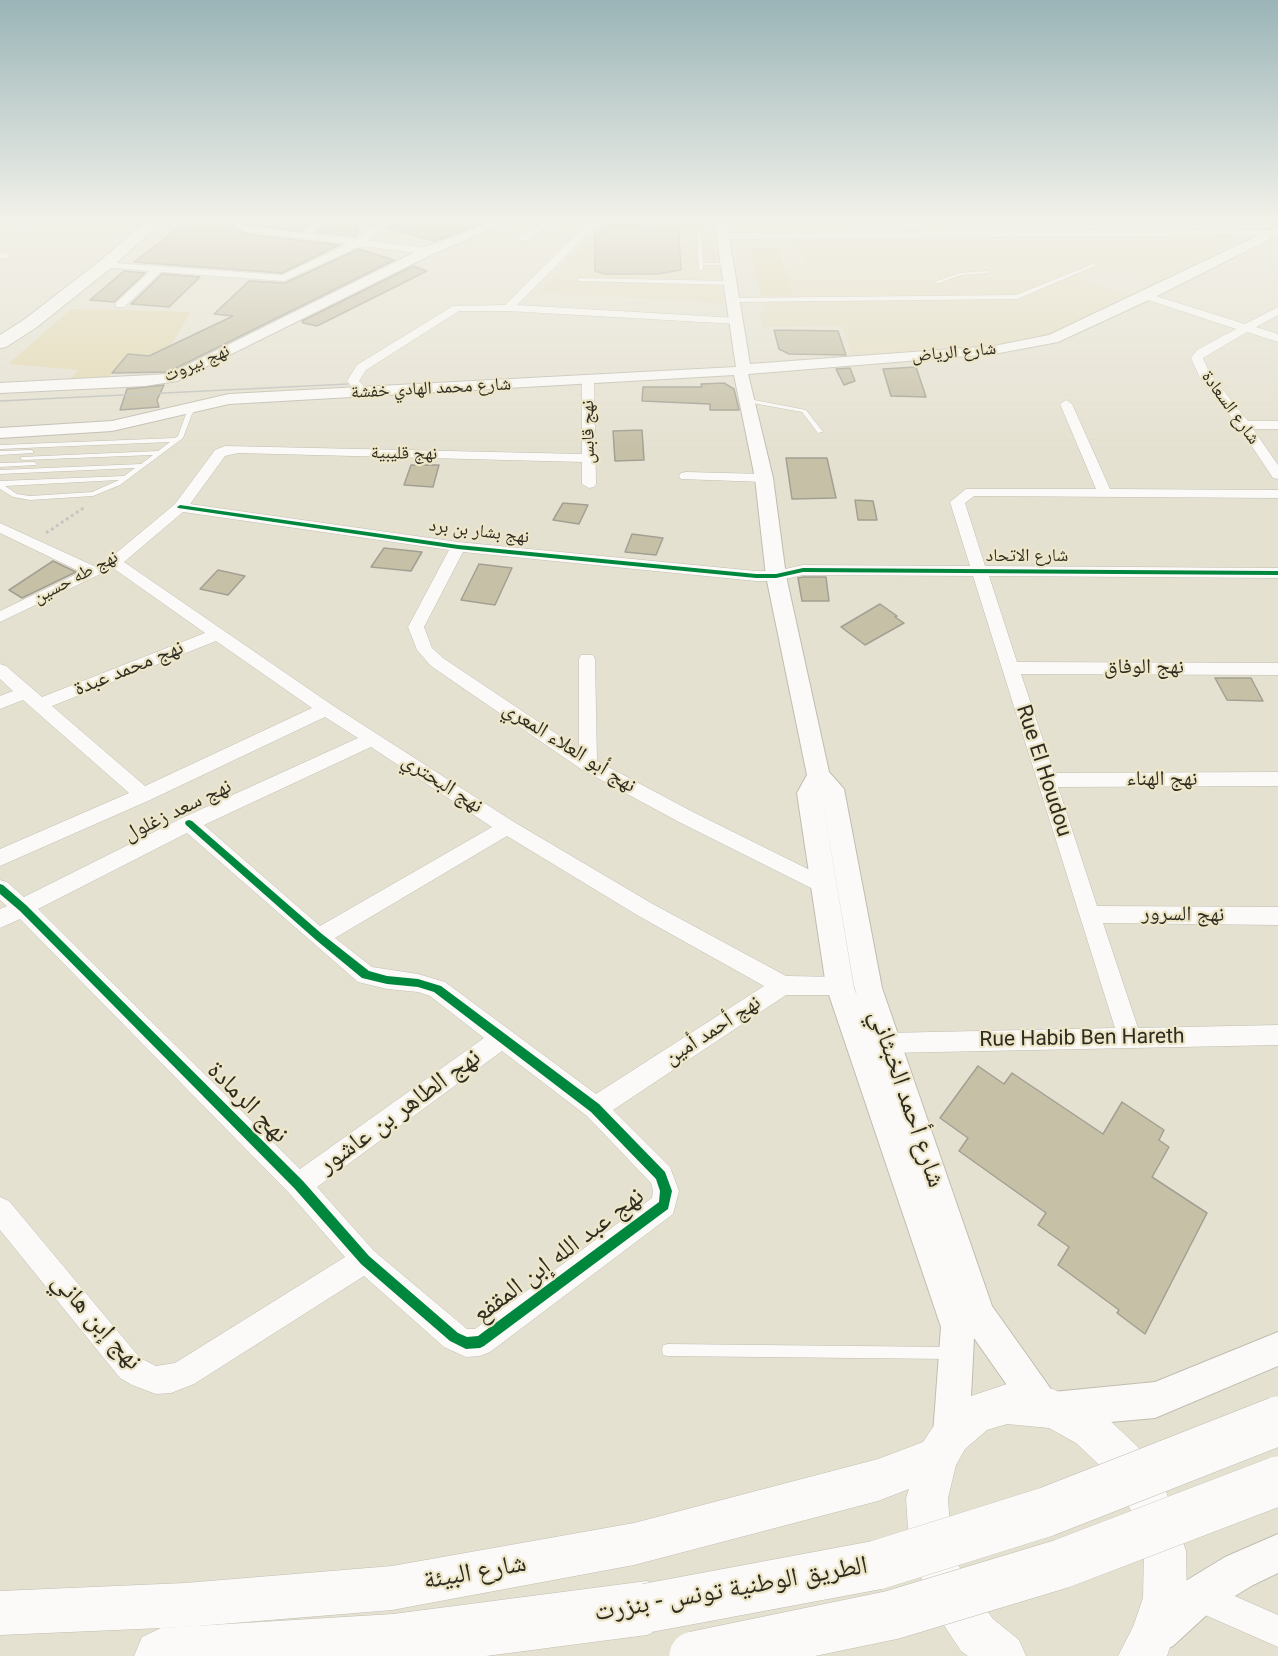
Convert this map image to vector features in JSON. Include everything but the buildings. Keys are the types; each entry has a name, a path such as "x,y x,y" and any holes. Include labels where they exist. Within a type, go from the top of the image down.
{"highway":[{"name":"الطريق الوطنية تونس - بنزرت","path":"161,1656 393,1641 646,1608 877,1565 1046,1512 1278,1421"},
{"path":"694,1656 892,1615 1061,1564 1278,1481"}],"main road":[{"path":"5,342 65,296"},
{"path":"1003,1656 977,1635 947,1592 930,1544 927,1498 944,1446 976,1413 1007,1404 1047,1407 1090,1429 1124,1461 1150,1503 1165,1551 1165,1599 1145,1648"},
{"name":"شارع البيئة","path":"0,1612 185,1605 392,1588 634,1544 878,1480 944,1446"}],"street":[{"path":"120,304 128,296"},
{"name":"نهج بيروت","path":"0,388 172,378 337,296"},
{"path":"508,308 520,296"},
{"path":"733,296 741,370 764,478 777,576 818,775 809,793 840,986 957,1321 959,1332 957,1353 944,1446"},
{"name":"شارع الرياض","path":"741,370 994,350 1029,345 1070,333 1145,296"},
{"path":"1147,296 1278,338"},
{"path":"364,393 353,381 361,368 450,310 464,306 737,321"},
{"name":"شارع السعادة","path":"1278,310 1201,353 1197,358 1204,375 1244,425 1278,475"},
{"name":"شارع محمد الهادي خفشة","path":"0,433 112,426 229,399 741,370"},
{"name":"نهج قابس","path":"588,380 589,484"},
{"path":"1066,404 1105,494 1278,494"},
{"name":"شارع محمد الهادي خفشة","path":"0,425 118,418 132,420"},
{"path":"1244,425 1278,425"},
{"name":"نهج قليبية","path":"220,453 238,449 589,458"},
{"name":"نهج طه حسين","path":"0,616 114,562 180,507 220,453"},
{"path":"686,476 764,478"},
{"name":"Rue El Houdou","path":"1105,494 970,492 957,502 1130,1039"},
{"name":"نهج بشار بن برد","path":"180,507 458,547 745,575 777,576"},
{"path":"0,527 94,572"},
{"name":"نهج أبو العلاء المعري","path":"458,547 416,627 425,650 437,663 588,764 686,817 823,885"},
{"name":"نهج البحتري","path":"114,562 326,709 507,827 645,909 783,985"},
{"name":"شارع الاتحاد","path":"777,576 803,570 1278,573"},
{"name":"نهج محمد عبدة","path":"40,704 218,634"},
{"path":"587,659 588,764"},
{"name":"نهج الوفاق","path":"1010,668 1278,669"},
{"path":"0,670 144,795"},
{"path":"0,703 26,692"},
{"name":"نهج سعد زغلول","path":"0,858 144,795 326,709"},
{"name":"نهج سعد زغلول","path":"0,919 189,824 373,739"},
{"name":"شارع أحمد الخبثاني","path":"818,775 832,789 868,988 979,1316 985,1328 1047,1407"},
{"name":"نهج الهناء","path":"1046,780 1278,779"},
{"name":"نهج عبد الله إبن المقفع","path":"189,824 366,975 418,983 437,989 453,998 501,1039 595,1108 661,1176 666,1191 664,1205 480,1342 466,1344"},
{"path":"319,937 507,827"},
{"name":"نهج الرمادة","path":"0,888 23,908 299,1185 365,1260 454,1337 466,1344"},
{"name":"نهج السرور","path":"1089,914 1278,916"},
{"name":"نهج أحمد أمين","path":"595,1108 783,985 840,986"},
{"name":"Rue Habib Ben Hareth","path":"887,1043 1278,1035"},
{"name":"نهج الطاهر بن عاشور","path":"299,1185 501,1039"},
{"name":"نهج إبن هاني","path":"0,1210 130,1368 156,1380 184,1374 365,1260"},
{"path":"1047,1407 1155,1400 1278,1349"},
{"path":"1145,1648 1198,1596 1239,1571 1278,1552"},
{"path":"1198,1596 1278,1631"}],"lane":[{"path":"734,300 1019,296"},
{"path":"749,401 804,411 820,432"},
{"path":"1,485 15,496 30,498 93,494 118,484 181,437 189,414 197,405"},
{"path":"166,412 186,424"},
{"path":"0,447 177,440"},
{"path":"0,453 169,447"},
{"path":"0,459 160,453"},
{"path":"0,465 152,459"},
{"path":"0,472 142,466"},
{"path":"0,477 135,471"},
{"path":"1,485 126,478"},
{"path":"1,485 118,484"},
{"path":"668,1350 957,1353"}],"path":[{"path":"33,542 98,498 93,494"}],"shaded area":[{"path":"610,296 723,296 724,303"},
{"path":"761,296 1125,296 1050,335 1012,344 852,355 842,326 762,327 759,312 766,312"},
{"path":"71,309 191,312 163,357 128,354 107,379 70,379 78,370 8,364"}],"tram line":[{"path":"0,401 348,384"}],"cycle path":[{"path":"180,507 458,547 756,576 776,576 803,570 1278,573"},
{"path":"0,888 23,908 299,1185 365,1260 454,1337 466,1343 480,1342 664,1205 666,1191 661,1176 595,1108 437,989 418,983 366,975 189,823"}]}
